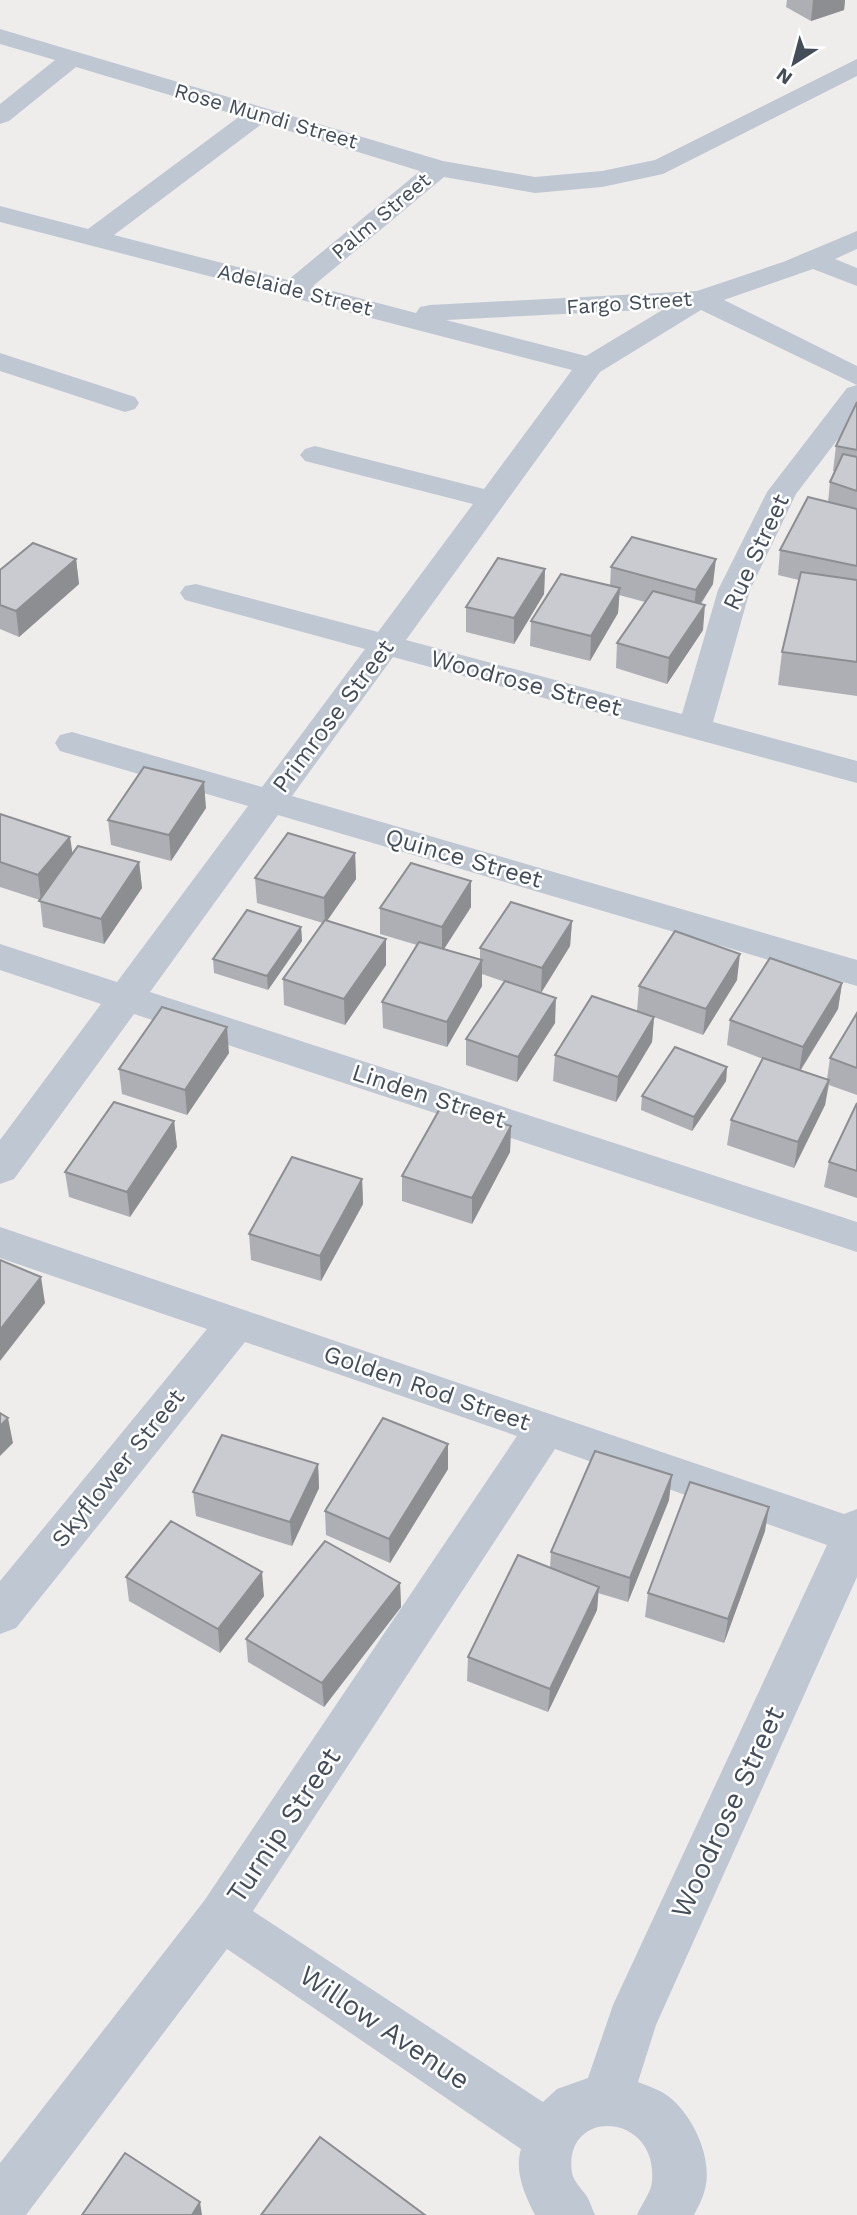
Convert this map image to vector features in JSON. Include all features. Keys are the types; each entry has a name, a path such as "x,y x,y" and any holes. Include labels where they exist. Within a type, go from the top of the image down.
{"street":[{"name":"Rose Mundi Street","path":"0,36 439,168 536,185 601,179 663,166 857,66"},
{"path":"0,116 71,59"},
{"path":"93,237 260,113"},
{"name":"Palm Street","path":"291,290 439,168"},
{"name":"Adelaide Street","path":"0,214 590,366"},
{"name":"Fargo Street","path":"389,314 700,299 813,259 857,239"},
{"path":"813,259 857,278"},
{"path":"733,288 857,353"},
{"path":"700,299 857,377"},
{"name":"Primrose Street","path":"0,1170 590,366 700,299"},
{"path":"0,362 125,403"},
{"name":"Rue Street","path":"694,729 734,590 782,492 857,394"},
{"path":"314,455 492,499"},
{"name":"Woodrose Street","path":"196,593 857,772"},
{"name":"Quince Street","path":"72,743 857,973"},
{"name":"Linden Street","path":"0,957 857,1237"},
{"name":"Golden Rod Street","path":"0,1242 855,1532"},
{"name":"Skyflower Street","path":"0,1614 236,1322"},
{"name":"Turnip Street","path":"0,2206 221,1917 545,1428"},
{"name":"Woodrose Street","path":"607,2099 631,2022 855,1532"},
{"name":"Willow Avenue","path":"221,1917 549,2137"},
{"path":"554,2209 544,2167 549,2137 563,2117 573,2110 583,2104 607,2099 640,2106 666,2127 680,2157 679,2189 664,2215"}],"building":[{"path":"857,402 857,450 836,446"},
{"path":"843,454 857,457 857,491 830,482"},
{"path":"808,497 857,509 857,566 780,550"},
{"path":"632,537 716,559 696,590 611,567"},
{"path":"33,543 76,559 16,611 0,605 0,570"},
{"path":"498,558 545,569 514,618 466,607"},
{"path":"801,572 857,580 857,662 782,652"},
{"path":"561,574 620,588 591,636 531,621"},
{"path":"653,591 705,605 669,658 617,643"},
{"path":"144,767 204,782 169,835 108,820"},
{"path":"0,814 70,837 38,875 0,862"},
{"path":"288,833 355,853 324,898 255,878"},
{"path":"78,846 139,862 101,919 39,901"},
{"path":"411,863 471,881 442,927 380,908"},
{"path":"511,902 572,921 542,968 480,948"},
{"path":"247,910 301,927 267,976 213,959"},
{"path":"325,920 386,939 344,999 283,979"},
{"path":"675,931 740,954 706,1009 639,986"},
{"path":"419,942 482,960 447,1022 382,1002"},
{"path":"770,958 842,983 803,1047 730,1020"},
{"path":"505,981 556,998 518,1057 466,1039"},
{"path":"592,996 654,1017 618,1077 555,1055"},
{"path":"162,1007 227,1027 185,1090 119,1069"},
{"path":"857,1013 857,1068 830,1058"},
{"path":"675,1047 727,1067 694,1117 642,1096"},
{"path":"763,1058 829,1080 798,1142 731,1120"},
{"path":"114,1102 174,1121 127,1192 65,1172"},
{"path":"857,1103 857,1171 829,1162"},
{"path":"442,1105 511,1126 472,1198 402,1176"},
{"path":"292,1157 362,1179 320,1256 249,1234"},
{"path":"0,1260 41,1277 0,1330"},
{"path":"0,1413 8,1418 0,1426"},
{"path":"383,1418 448,1444 389,1539 325,1511"},
{"path":"222,1435 318,1464 290,1522 193,1492"},
{"path":"595,1451 672,1475 630,1578 551,1552"},
{"path":"690,1482 769,1507 728,1619 648,1593"},
{"path":"171,1521 262,1572 218,1629 126,1577"},
{"path":"325,1541 400,1583 322,1683 246,1639"},
{"path":"518,1555 599,1587 550,1689 468,1657"},
{"path":"320,2137 425,2215 261,2215"},
{"path":"125,2153 200,2202 192,2215 82,2215"}]}
